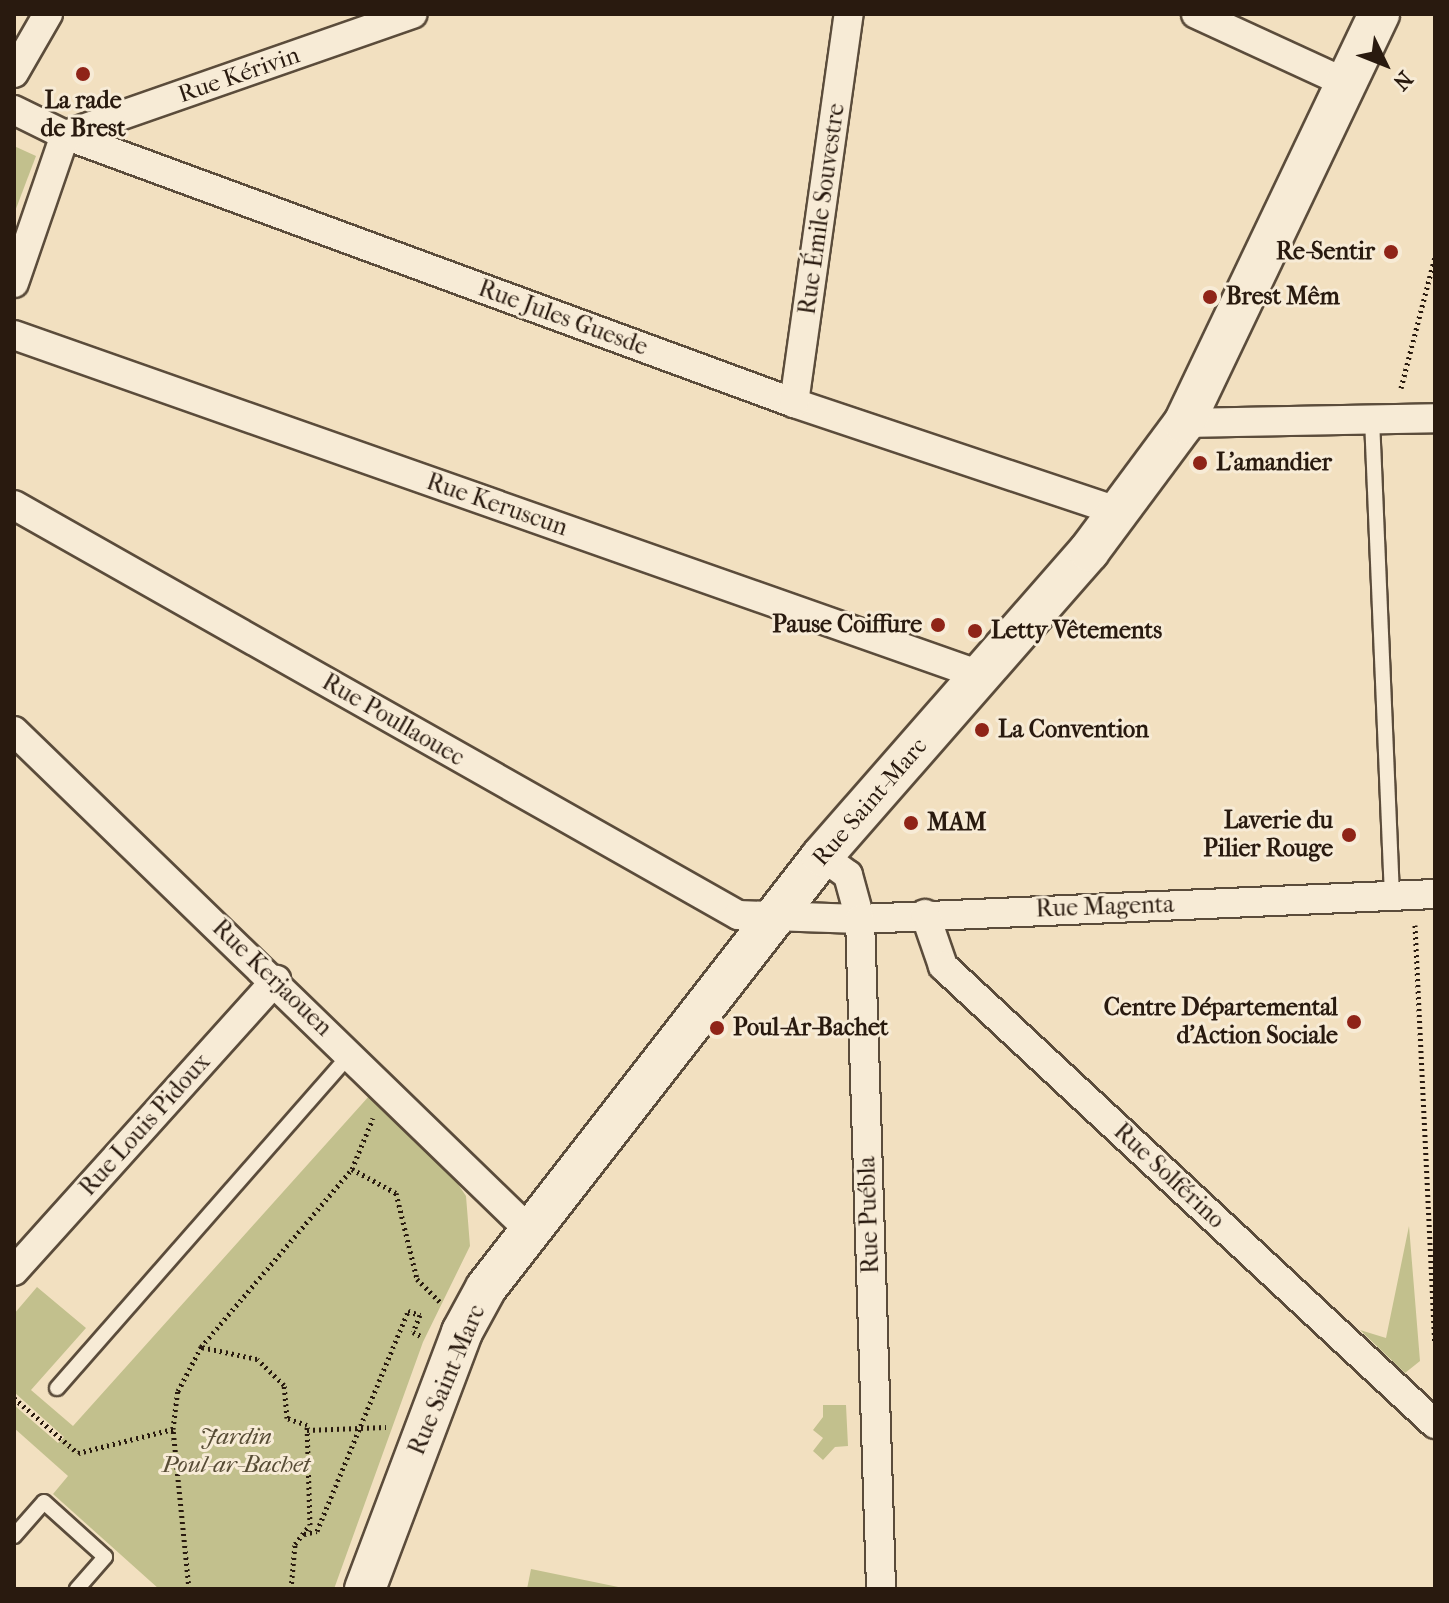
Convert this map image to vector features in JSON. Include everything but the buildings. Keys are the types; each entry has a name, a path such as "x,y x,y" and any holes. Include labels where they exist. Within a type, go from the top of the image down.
{"street":[{"path":"14,73 48,14"},
{"name":"Rue Kérivin","path":"65,135 413,14"},
{"name":"Rue Émile Souvestre","path":"794,403 849,14"},
{"path":"1196,14 1346,83"},
{"name":"Rue Saint-Marc","path":"365,1589 462,1332 527,1228 822,856 1119,512 1184,423 1379,14"},
{"name":"Rue Jules Guesde","path":"14,110 65,135 794,403 1119,512"},
{"path":"14,283 65,135"},
{"name":"Rue Keruscun","path":"14,335 980,675"},
{"path":"1184,423 1435,418"},
{"name":"Rue Poullaouec","path":"14,505 738,915 776,916"},
{"name":"Rue Kerjaouen","path":"14,731 276,980 527,1228"},
{"name":"Rue Puébla","path":"822,856 848,875 860,919 881,1589"},
{"name":"Rue Magenta","path":"776,916 860,919 1414,895"},
{"name":"Rue Solférino","path":"925,914 943,966 1435,1424"},
{"name":"Rue Louis Pidoux","path":"14,1271 276,980"}],"lane":[{"path":"1384,419 1414,895"},
{"path":"57,1388 350,1054"},
{"path":"14,1536 44,1502 105,1557 77,1589"}],"path":[{"path":"1384,419 1435,257"},
{"path":"1414,895 1435,1342"},
{"path":"189,1589 173,1429 178,1391 201,1347 352,1169 379,1104"},
{"path":"352,1169 396,1193 417,1279 441,1302"},
{"path":"303,1534 317,1531 408,1311"},
{"path":"201,1347 257,1359 284,1385 287,1418 307,1425 310,1525 295,1544 291,1589"},
{"path":"14,1398 78,1453 173,1429"},
{"path":"307,1430 392,1427"}],"green space":[{"path":"14,146 36,156 14,214"},
{"name":"Jardin Poul-ar-Bachet","path":"370,1095 447,1168 466,1196 470,1246 423,1342 334,1589 159,1589 53,1494 68,1476 14,1428 14,1405 58,1443 64,1437 14,1392 14,1314 37,1287 86,1328 31,1390 73,1426"},
{"path":"1409,1226 1420,1361 1405,1373 1360,1330 1386,1338"},
{"path":"823,1405 846,1405 848,1446 835,1447 823,1460 813,1451 823,1438 813,1430 823,1417"},
{"path":"531,1569 628,1589 527,1589"}],"place":[{"name":"La rade de Brest","path":"83,74"},
{"name":"Re-Sentir","path":"1391,252"},
{"name":"Brest Mêm","path":"1210,297"},
{"name":"L'amandier","path":"1200,463"},
{"name":"Pause Coiffure","path":"938,625"},
{"name":"Letty Vêtements","path":"975,631"},
{"name":"La Convention","path":"982,730"},
{"name":"MAM","path":"911,823"},
{"name":"Laverie du Pilier Rouge","path":"1349,835"},
{"name":"Centre Départemental d'Action Sociale","path":"1354,1022"},
{"name":"Poul-Ar-Bachet","path":"717,1028"}]}
